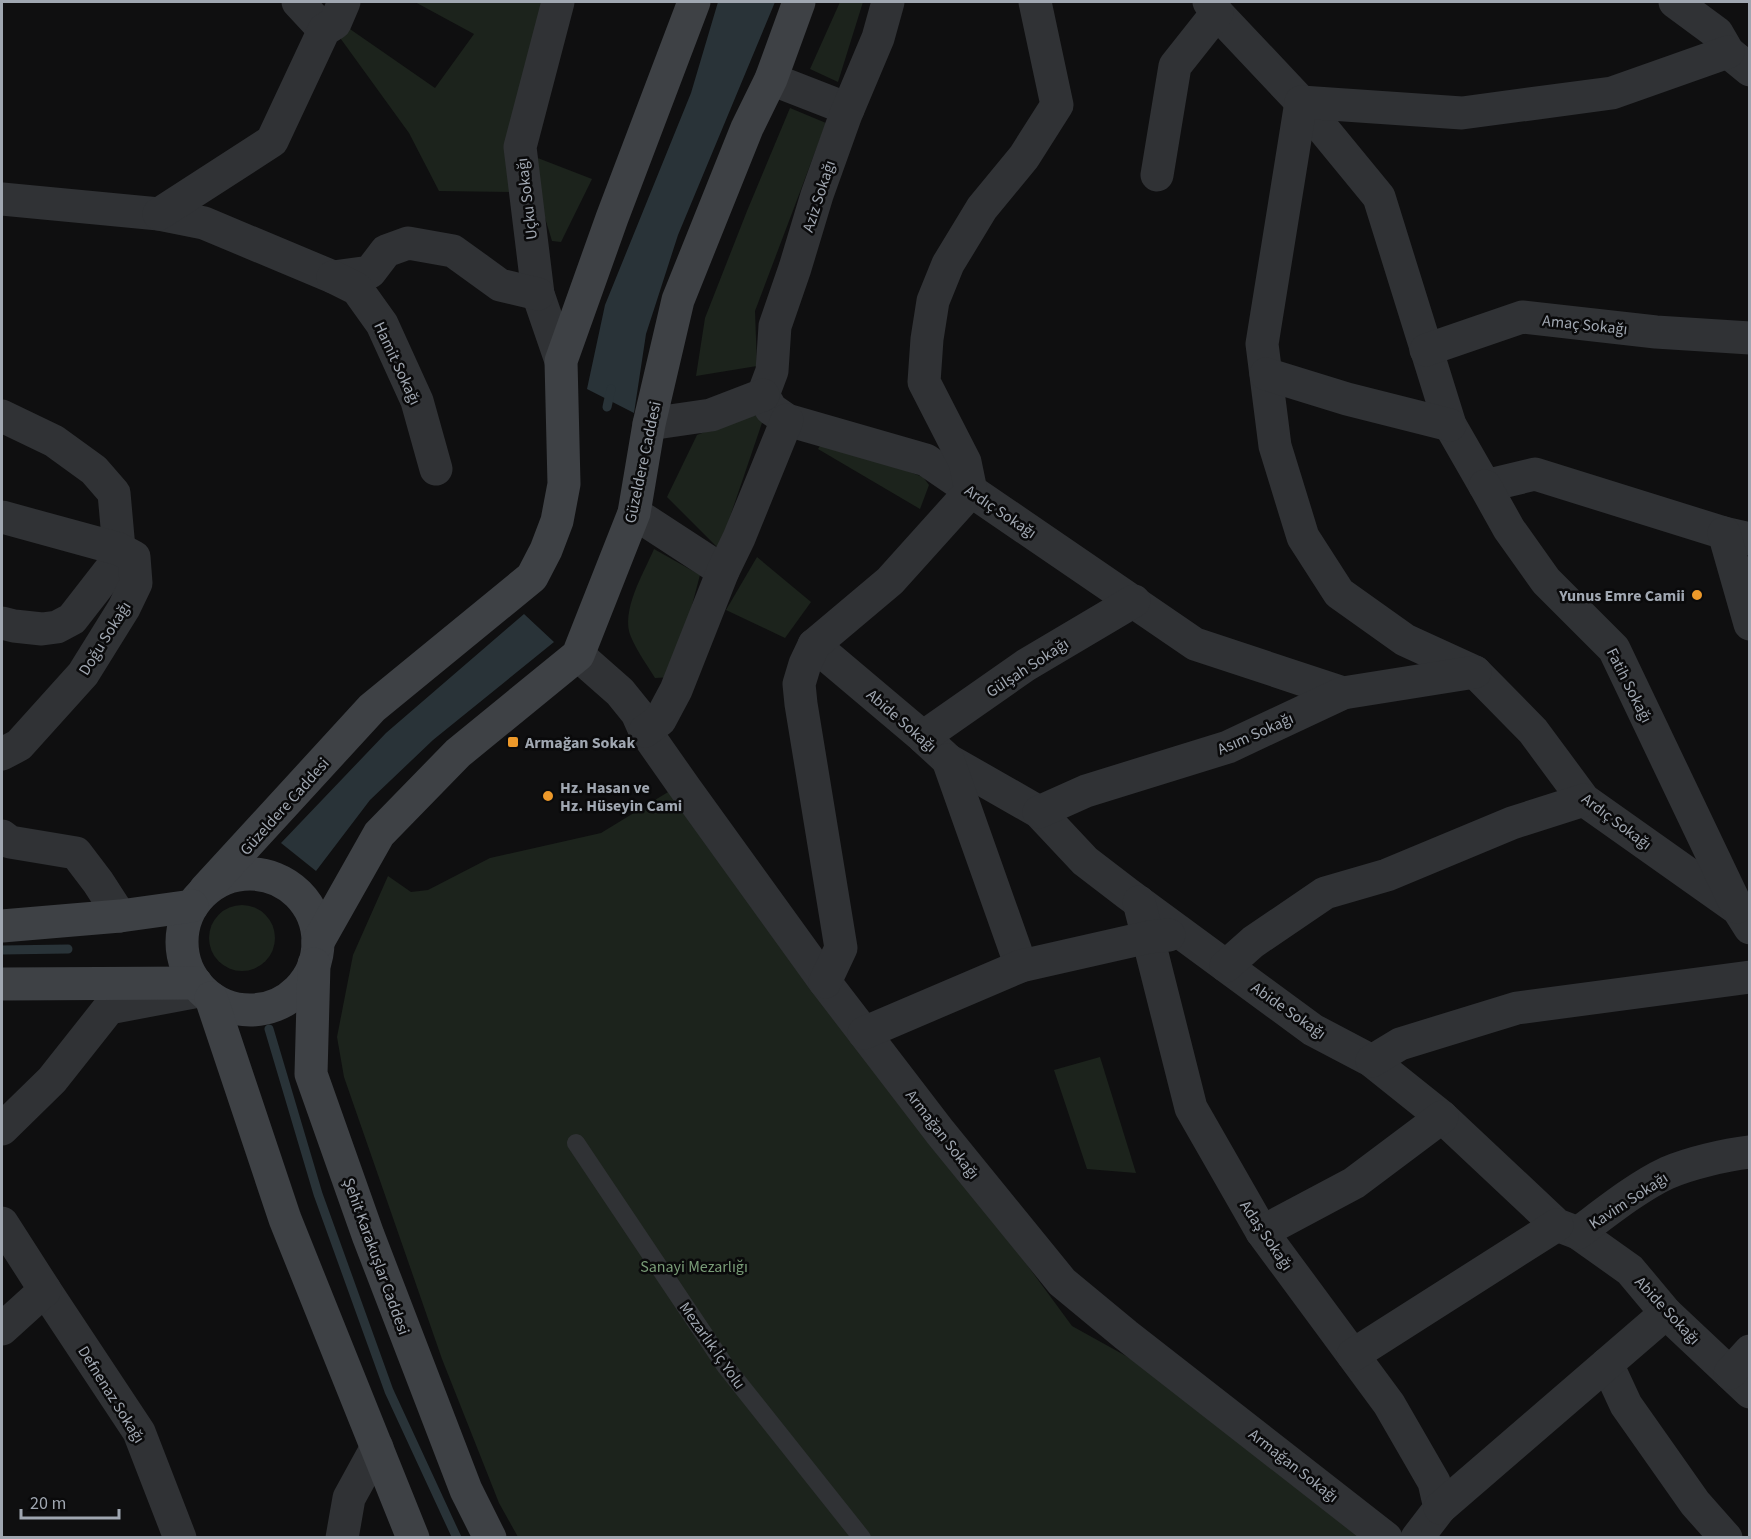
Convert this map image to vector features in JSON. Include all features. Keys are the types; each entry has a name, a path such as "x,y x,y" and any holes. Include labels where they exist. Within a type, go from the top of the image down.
{"main road":[{"name":"Güzeldere Caddesi","path":"199,898 372,708 532,577 557,521 564,484 561,361 616,207 694,2"},
{"name":"Güzeldere Caddesi","path":"316,953 379,834 458,753 578,655 634,513 649,424 678,300 747,128 771,79 800,2"},
{"path":"2,984 203,990 230,1007 250,1010 271,1007 289,997 304,983 316,953 315,921 304,901 288,885 268,876 246,874 224,879 199,898 184,925 182,945 186,966 203,990 285,1219 413,1538"},
{"path":"2,926 120,916 199,898"},
{"name":"Şehit Karakuşlar Caddesi","path":"316,953 312,1074 368,1235 461,1479 490,1538"}],"street":[{"path":"298,2 324,30"},
{"path":"159,214 272,141 324,30 335,23 344,2"},
{"name":"Uçku Sokağı","path":"558,2 520,147 538,294 561,361"},
{"name":"Aziz Sokağı","path":"763,395 772,371 775,326 817,195 848,110 878,38 888,2"},
{"path":"825,982 841,948 801,704 800,684 805,663 814,645 890,581 971,491 965,462 924,382 927,339 933,301 948,264 982,208 1024,157 1057,105 1035,2"},
{"path":"1675,2 1728,39"},
{"path":"1157,175 1175,66 1213,7"},
{"name":"Fatih Sokağı","path":"1213,7 1301,102 1379,197 1450,425 1509,529 1546,581 1614,649 1744,918"},
{"path":"1475,672 1405,640 1339,593 1303,537 1275,446 1262,344 1301,102 1462,112 1612,93 1728,39"},
{"path":"771,79 848,110"},
{"name":"Hamit Sokağı","path":"2,199 159,214 204,223 357,289 382,324 417,401 436,469"},
{"path":"333,277 370,272 386,251 408,243 453,251 500,285 538,294"},
{"name":"Amaç Sokağı","path":"1426,350 1522,317 1656,332 1749,338"},
{"path":"1266,374 1347,399 1450,425"},
{"path":"649,424 711,415 763,395"},
{"name":"Ardıç Sokağı","path":"763,395 771,409 787,420 926,460 1195,644 1343,693"},
{"path":"2,416 54,441 94,470 114,493 119,549 114,565 72,619 57,627 42,628 2,623"},
{"path":"645,730 660,720 676,690 787,420"},
{"path":"1485,486 1535,474 1737,536 1749,624"},
{"path":"634,513 723,571"},
{"path":"2,517 119,549"},
{"name":"Doğu Sokağı","path":"2,754 19,745 83,674 124,608 136,583 134,557 119,549"},
{"name":"Gülşah Sokağı","path":"923,737 1026,665 1134,601"},
{"name":"Abide Sokağı","path":"814,645 948,760 1039,812 1085,861 1139,902 1313,1030 1372,1061 1442,1117 1568,1229 1630,1270 1666,1314 1743,1372"},
{"name":"Armağan Sokağı","path":"578,655 620,692 637,713 645,730 825,982 940,1132 1062,1282 1126,1335 1386,1538"},
{"name":"Ardıç Sokağı","path":"1475,672 1533,731 1584,800 1744,918"},
{"name":"Asım Sokağı","path":"1039,812 1086,790 1228,747 1343,693 1475,672"},
{"path":"948,760 1022,966"},
{"path":"1226,966 1254,942 1325,893 1387,875 1512,824 1584,800"},
{"path":"2,836 10,842 76,854 120,916"},
{"name":"Adaş Sokağı","path":"1139,902 1191,1108 1262,1232 1389,1404 1434,1482 1440,1508"},
{"path":"864,1033 1022,966 1149,937 1183,934"},
{"path":"1372,1061 1400,1044 1517,1008 1749,977"},
{"path":"2,1130 52,1080 109,1008 203,990"},
{"path":"1262,1232 1354,1183 1442,1117"},
{"name":"Kavim Sokağı","path":"1353,1355 1668,1173 1728,1155 1749,1152"},
{"name":"Defnenaz Sokağı","path":"2,1223 139,1431 180,1538"},
{"path":"2,1329 45,1290"},
{"path":"1417,1538 1440,1508 1666,1314"},
{"path":"1607,1364 1626,1406 1695,1503 1726,1538"},
{"path":"342,1538 349,1498 377,1447"}],"lane":[{"name":"Mezarlık İç Yolu","path":"576,1143 726,1367 862,1538"}],"green space":[{"path":"415,2 547,2 519,192 439,191 409,133 338,35 347,27 435,88 474,34"},
{"path":"840,2 863,2 838,82 810,69"},
{"path":"790,108 826,123 755,311 757,366 696,376 705,318"},
{"path":"530,155 592,179 561,242 552,241"},
{"path":"749,414 764,417 719,549 667,497 697,435"},
{"path":"824,440 923,477 929,485 920,509 818,449"},
{"path":"654,549 700,575 673,677 655,678 633,642 628,627 635,592"},
{"path":"757,557 811,602 785,638 726,610"},
{"name":"Sanayi Mezarlığı","path":"673,789 1072,1326 1153,1371 1373,1537 518,1537 499,1503 442,1359 344,1077 337,1037 353,955 388,876 411,892 428,890 490,858 601,833"},
{"path":"242,905 254,908 265,915 272,926 275,938 272,950 265,961 254,968 242,971 230,968 219,961 212,950 209,938 212,926 219,915 230,908"},
{"path":"1100,1057 1136,1173 1087,1169 1054,1070"}],"shaded area":[{"path":"718,2 775,2 678,235 646,334 634,413 587,389 605,305 691,93"},
{"path":"524,614 554,642 433,740 370,800 316,871 281,843 386,733"}],"waterway":[{"path":"607,407 611,389"},
{"path":"2,950 68,949"},
{"path":"269,1029 318,1194 389,1391 457,1538"}],"place":[{"name":"Yunus Emre Camii","path":"1697,595"},
{"name":"Armağan Sokak","path":"513,742"},
{"name":"Hz. Hasan ve Hz. Hüseyin Cami","path":"548,796"}]}
